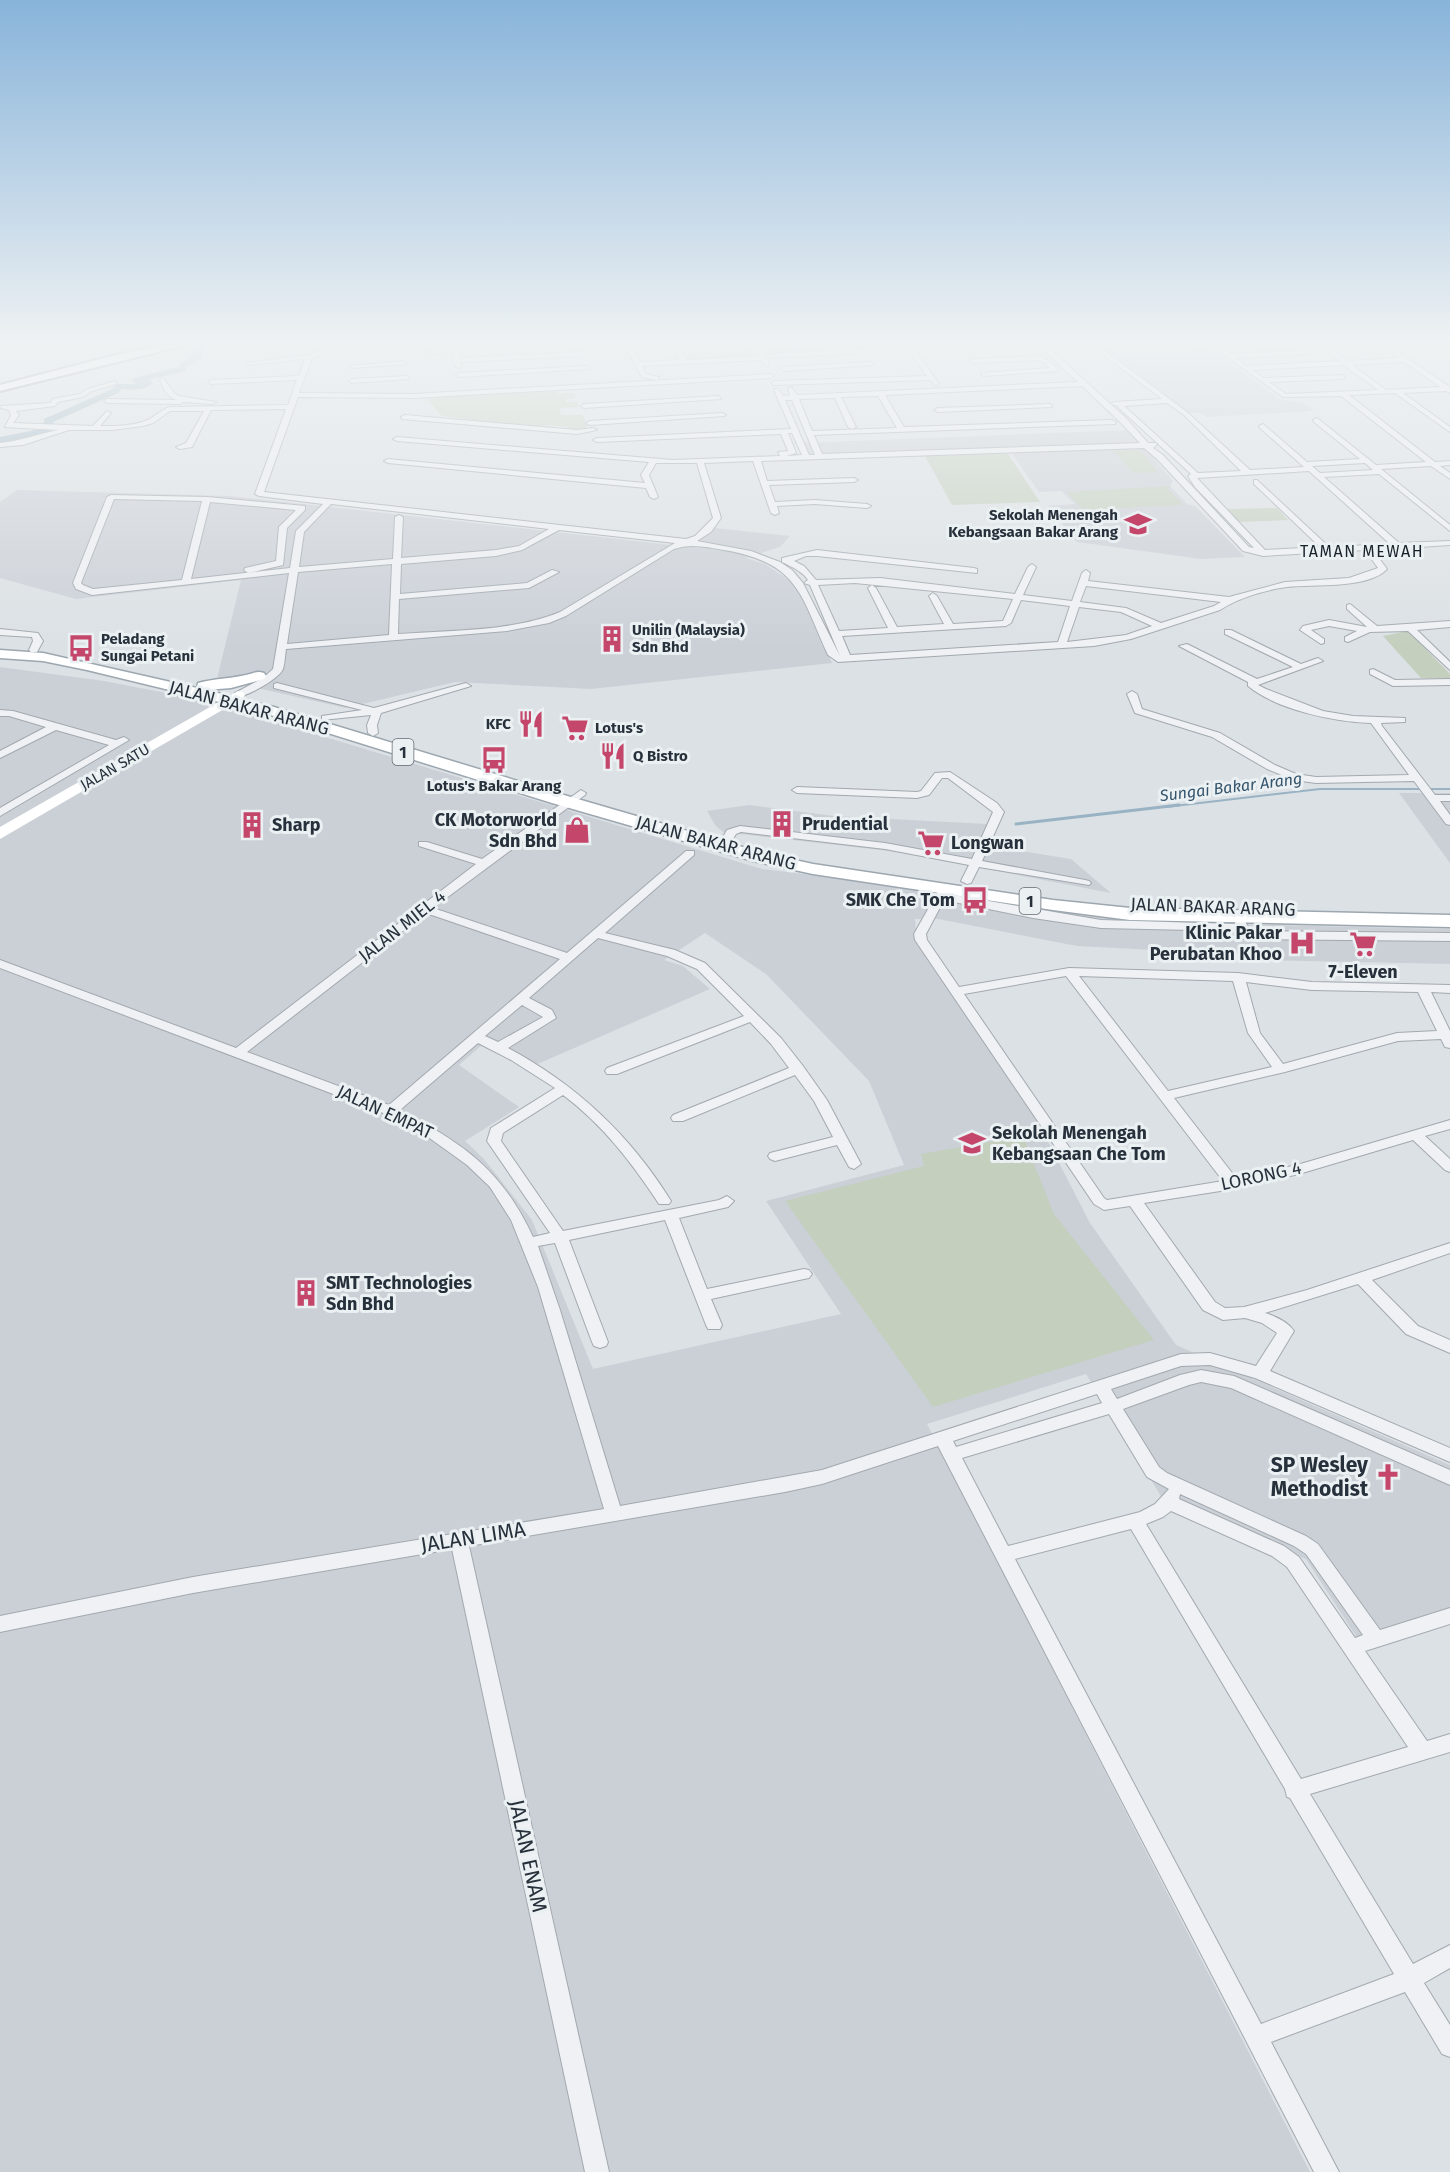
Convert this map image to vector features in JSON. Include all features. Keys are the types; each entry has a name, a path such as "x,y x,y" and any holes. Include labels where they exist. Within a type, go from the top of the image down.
{"main road":[{"name":"JALAN BAKAR ARANG","path":"0,647 102,661 225,699 575,798 791,852 967,880 1031,896 1053,911 1242,927 1450,921"},
{"name":"JALAN BAKAR ARANG","path":"0,654 43,657 76,663 225,699 326,718 759,857 942,892 1158,906 1450,914"},
{"path":"225,699 257,691 267,681"},
{"path":"225,699 231,684 267,681"},
{"name":"JALAN SATU","path":"4,823 225,699"}],"street":[{"path":"180,447 189,444"},
{"path":"276,444 258,494 328,503 417,508 557,528 687,542 750,554 773,562 792,573 799,583 833,654 838,659 1061,646 1114,640 1217,608 1229,600 1285,585 1349,581 1378,573 1383,569 1368,548"},
{"path":"408,444 540,458 650,465 757,461 858,461"},
{"path":"494,444 663,459 792,453 805,455"},
{"path":"590,454 597,444"},
{"path":"788,444 792,453"},
{"path":"801,444 805,455"},
{"path":"814,444 818,454"},
{"path":"757,461 818,454 1103,444"},
{"path":"818,454 1123,444"},
{"path":"1145,444 1160,457 1246,549 1263,553 1450,543"},
{"path":"1160,444 1193,476 1263,553"},
{"path":"1218,444 1247,472"},
{"path":"1283,444 1397,546"},
{"path":"1347,444 1450,529"},
{"path":"1408,444 1450,477"},
{"path":"523,475 540,458 590,454 650,465"},
{"path":"388,461 649,486"},
{"path":"757,461 775,513"},
{"path":"281,647 507,628 546,621 564,614 670,548 698,538 708,530 717,518 701,463"},
{"path":"1193,476 1450,463"},
{"path":"650,465 645,475 654,497"},
{"path":"1311,469 1374,466"},
{"path":"764,483 854,480"},
{"path":"1257,482 1327,550"},
{"path":"260,490 698,538 755,549 786,561 806,572 814,583 847,658"},
{"path":"248,570 280,563 284,525 302,508 207,499 111,497 77,583 79,587 92,592 295,570 510,551 522,548 557,528"},
{"path":"186,581 207,499"},
{"path":"773,504 825,502 867,506"},
{"path":"225,699 267,681 278,670 300,531 328,503"},
{"path":"366,513 670,548"},
{"path":"393,637 399,517"},
{"path":"283,531 300,531"},
{"path":"786,561 805,554 817,553 974,571"},
{"path":"965,591 980,560"},
{"path":"836,634 1006,623 1032,567"},
{"path":"394,597 529,585 555,572"},
{"path":"1061,646 1086,573"},
{"path":"799,583 862,580 965,591 1128,611 1159,626"},
{"path":"1082,584 1229,600"},
{"path":"872,588 894,630"},
{"path":"933,596 950,627"},
{"path":"1350,607 1370,630"},
{"path":"1321,641 1305,630 1306,628 1329,623 1370,630 1450,624"},
{"path":"1410,628 1450,667"},
{"path":"1348,639 1370,630"},
{"path":"0,632 35,635 38,641 34,650"},
{"path":"1228,632 1301,667"},
{"path":"1184,646 1256,682"},
{"path":"1436,654 1450,653"},
{"path":"1318,661 1251,684 1306,711 1329,717 1376,721 1401,720"},
{"path":"1373,672 1393,683 1450,682"},
{"path":"267,681 377,711"},
{"path":"326,718 377,711 466,686"},
{"path":"1132,694 1138,711 1216,735 1271,767 1294,777 1425,788 1450,798"},
{"path":"373,733 372,725 377,711"},
{"path":"0,713 9,713 121,742 4,823"},
{"path":"1376,721 1377,726 1450,822"},
{"path":"0,755 55,726"},
{"path":"797,790 917,795 926,793 939,775 947,774 997,808 999,812 967,880"},
{"name":"JALAN MIEL 4","path":"238,1053 484,863 575,798"},
{"path":"729,837 731,832 740,830 885,846 1085,883"},
{"path":"423,844 484,863"},
{"path":"391,1111 690,853"},
{"path":"1053,911 942,892 920,937 957,991 1069,972 1238,977 1312,986 1450,989"},
{"path":"425,909 568,958"},
{"path":"1242,927 1450,937"},
{"path":"596,934 687,959 701,966 776,1041 798,1069 820,1100 854,1164"},
{"name":"JALAN EMPAT","path":"0,964 391,1111 450,1143 474,1162 496,1185 513,1211 545,1287 614,1514"},
{"path":"1069,972 1233,1184"},
{"path":"1238,977 1254,1033 1280,1069"},
{"path":"1165,1096 1280,1069 1397,1037 1447,1040 1423,989"},
{"name":"LORONG 4","path":"957,991 1099,1201 1104,1204 1233,1184 1299,1169 1450,1124"},
{"path":"499,1047 550,1018 547,1012 521,999"},
{"path":"612,1071 752,1017"},
{"path":"476,1037 499,1047 563,1089 594,1114 620,1140 667,1207 714,1325"},
{"path":"678,1118 798,1069"},
{"path":"563,1089 496,1131 494,1141 560,1237 600,1341"},
{"path":"1415,1134 1450,1167"},
{"path":"775,1156 842,1140"},
{"path":"1134,1200 1209,1306 1222,1314 1244,1313 1311,1294 1450,1248"},
{"path":"527,1243 560,1237 667,1207 728,1201"},
{"path":"703,1295 804,1274"},
{"path":"1360,1277 1412,1330 1450,1347"},
{"path":"1274,1322 1287,1304 1311,1294"},
{"path":"1244,1313 1274,1322 1286,1331 1260,1373"},
{"path":"947,1447 1170,1362 1194,1358 1229,1362 1260,1373 1450,1455"},
{"path":"947,1447 1112,1406 1186,1379 1201,1376 1234,1382 1450,1478"},
{"path":"1101,1387 1153,1472 1173,1493 1278,1551 1293,1562 1423,1752"},
{"path":"1326,1424 1334,1405"},
{"path":"947,1447 1327,2172"},
{"name":"JALAN LIMA","path":"0,1624 193,1585 794,1483 947,1447"},
{"path":"1004,1554 1152,1516 1173,1493"},
{"path":"1173,1493 1300,1541 1312,1549 1377,1640"},
{"path":"1135,1521 1294,1790 1450,2046"},
{"name":"JALAN ENAM","path":"459,1540 597,2172"},
{"path":"1351,1647 1450,1616"},
{"path":"1294,1790 1450,1743"},
{"path":"1256,2037 1409,1979 1450,1956"}],"shaded area":[{"path":"804,444 1142,444 1173,481 1170,486 1187,504 1195,506 1245,557 1201,559 1077,542 1048,506 1075,504 1061,491 1039,492 1011,452 810,459"},
{"path":"17,490 231,496 690,547 715,528 790,536 780,547 746,558 765,564 795,584 832,663 591,689 455,682 346,708 217,679 241,580 76,599 0,578 0,502"},
{"path":"0,667 104,681 203,700 762,869 906,886 1144,922 1450,929 1450,964 1262,960 1251,955 1077,946 938,919 915,919 917,943 1037,1120 1090,1223 1176,1345 1450,1465 1450,1624 1363,1647 1306,1559 1164,1501 1086,1374 927,1424 1310,2172 0,2172","holes":["705,933 766,974 869,1081 904,1165 766,1201 841,1314 593,1369 532,1220 484,1159 465,1141 519,1107 459,1065 483,1044 526,1069 710,989 683,966 664,960"]},
{"path":"1399,793 1450,793 1450,863"},
{"path":"749,805 834,816 987,824 978,844 1071,859 1111,893 898,852 723,832 715,825 707,811"}],"green space":[{"path":"1139,450 1158,472 1133,473 1114,451"},
{"path":"1008,454 1040,502 952,505 925,456"},
{"path":"1170,486 1167,488 1183,505 1083,510 1067,492"},
{"path":"1277,508 1288,520 1239,522 1228,509"},
{"path":"1408,631 1450,674 1450,678 1421,678 1383,636"},
{"path":"1023,1136 1054,1214 1154,1340 933,1407 785,1201 924,1166 921,1154"}],"waterway":[{"name":"Sungai Bakar Arang","path":"1166,807 1320,789 1450,789"},
{"name":"Sungai Bakar Arang","path":"1016,824 1179,805"}],"place":[{"name":"Sekolah Menengah Kebangsaan Bakar Arang","path":"1138,524"},
{"name":"Unilin (Malaysia) Sdn Bhd","path":"612,639"},
{"name":"Peladang Sungai Petani","path":"81,648"},
{"name":"KFC","path":"531,724"},
{"name":"Lotus's","path":"575,728"},
{"name":"Q Bistro","path":"613,756"},
{"name":"Lotus's Bakar Arang","path":"494,760"},
{"name":"Prudential","path":"782,824"},
{"name":"Sharp","path":"252,825"},
{"name":"CK Motorworld Sdn Bhd","path":"577,830"},
{"name":"Longwan","path":"931,843"},
{"name":"SMK Che Tom","path":"975,900"},
{"name":"Klinic Pakar Perubatan Khoo","path":"1302,943"},
{"name":"7-Eleven","path":"1363,944"},
{"name":"Sekolah Menengah Kebangsaan Che Tom","path":"972,1143"},
{"name":"SMT Technologies Sdn Bhd","path":"306,1293"},
{"name":"SP Wesley Methodist","path":"1388,1477"}],"district":[{"name":"TAMAN MEWAH","path":"1362,551"}]}
